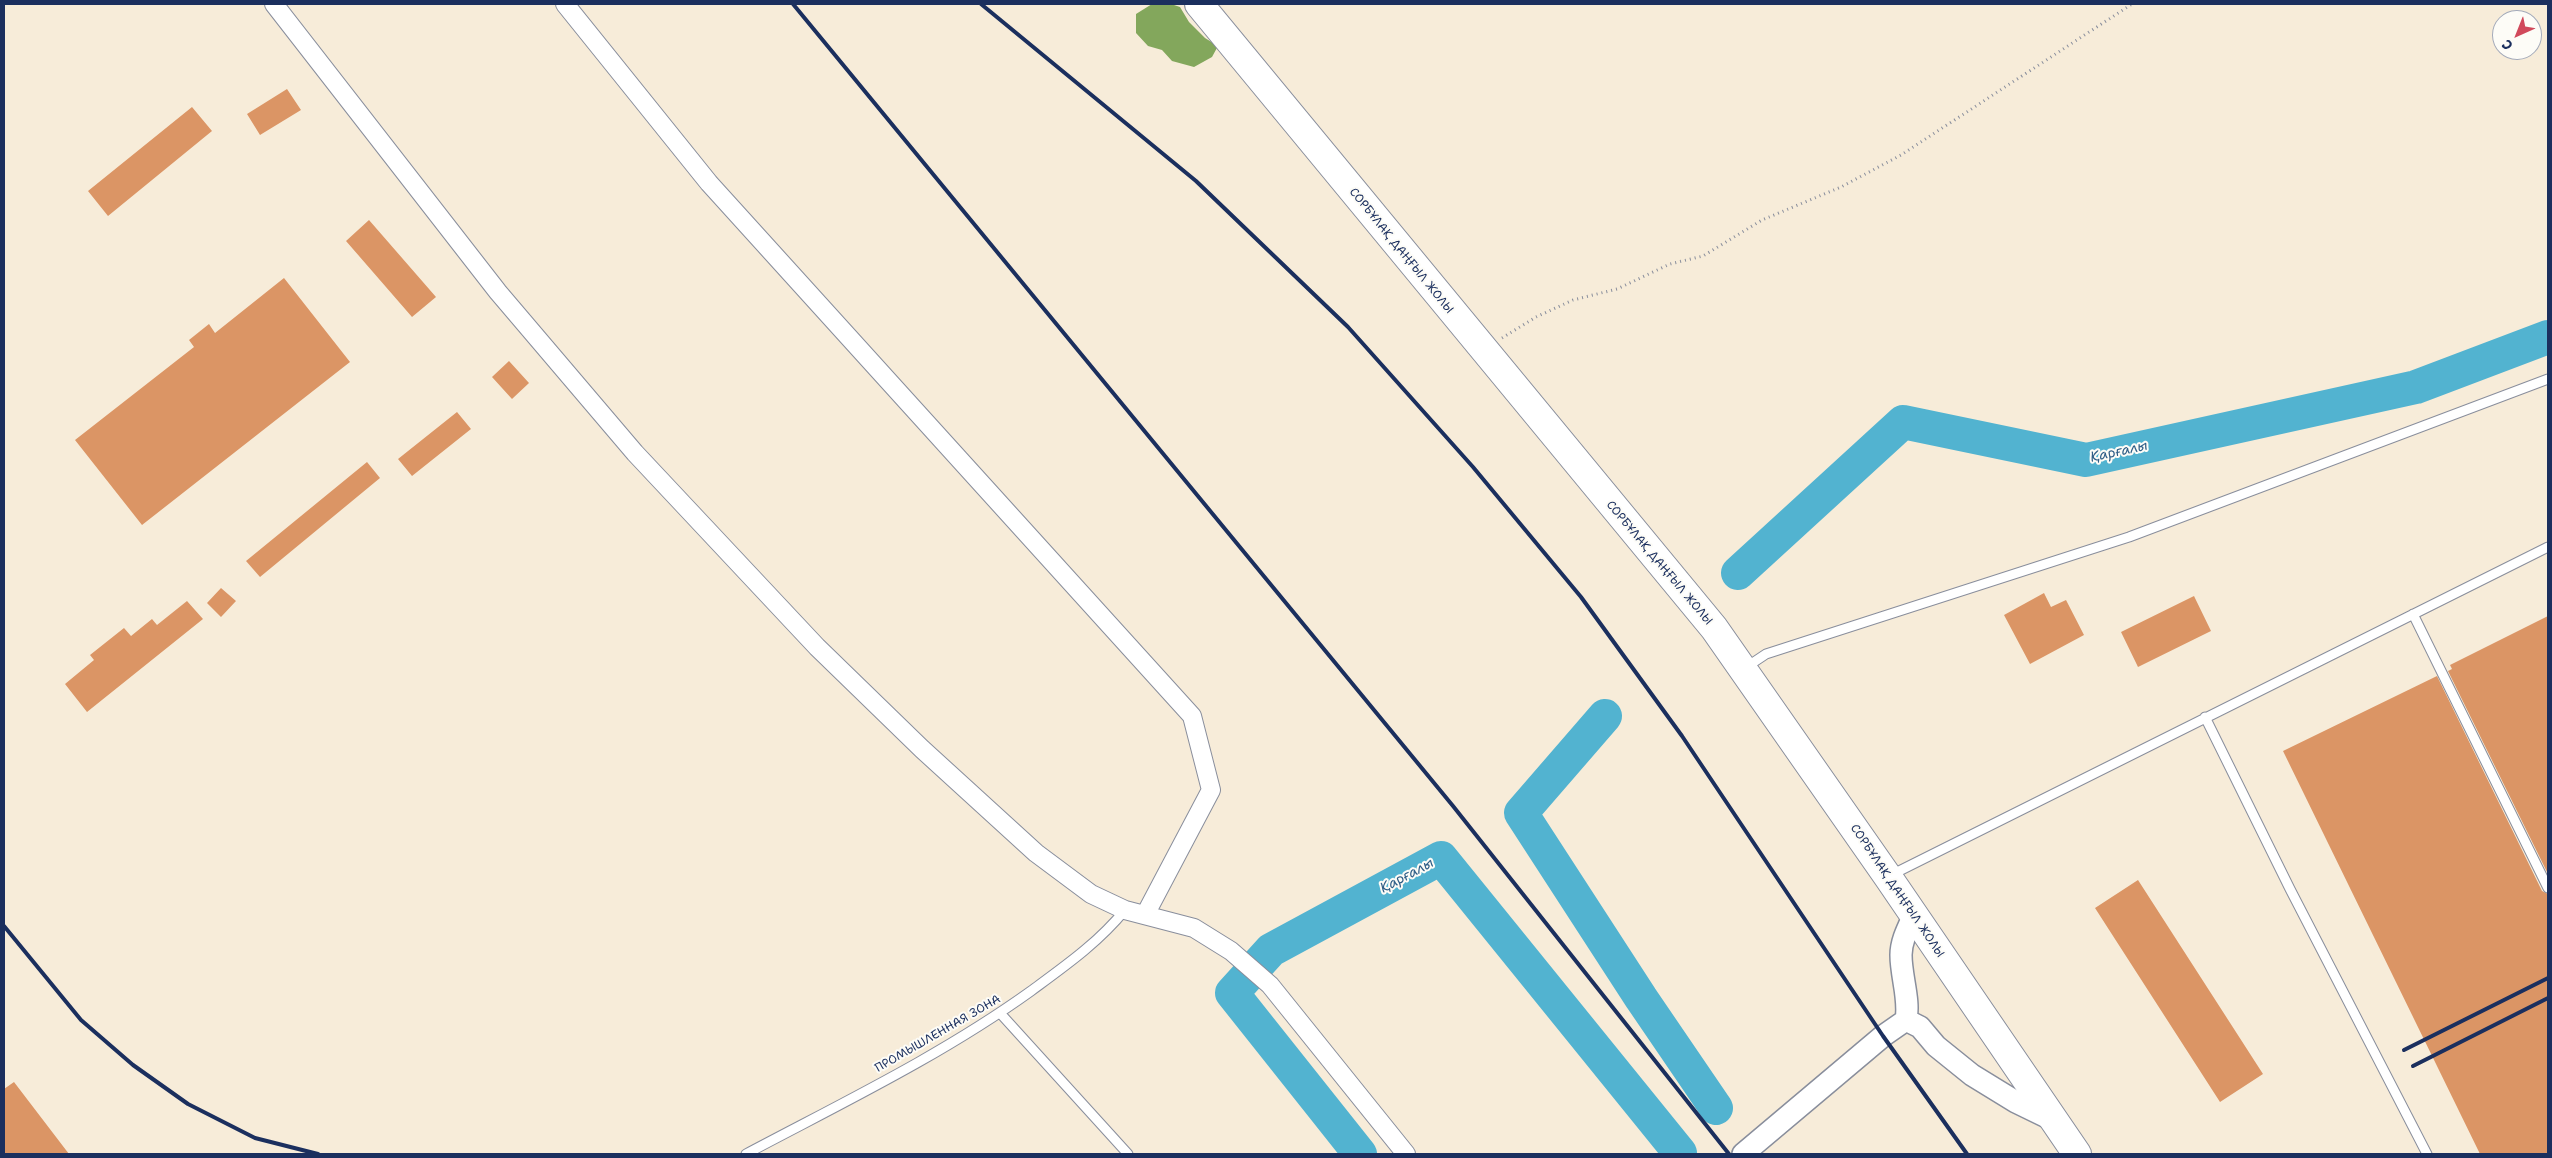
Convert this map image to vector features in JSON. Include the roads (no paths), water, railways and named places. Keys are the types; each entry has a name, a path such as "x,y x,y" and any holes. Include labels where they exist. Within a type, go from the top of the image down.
{"main road":[{"name":"СОРБҰЛАҚ ДАҢҒЫЛ ЖОЛЫ","path":"1199,4 1482,350 1714,628 1888,877 2077,1154"}],"street":[{"path":"274,4 498,292 635,452 817,648 922,749 1036,853 1091,894 1125,910 1194,928 1231,951 1270,985 1406,1154"},
{"path":"565,4 709,183 1192,716 1210,790 1145,915"},
{"path":"1743,1154 1883,1036 1906,1020 1908,1010 1900,954 1903,938 1914,915"},
{"path":"1906,1020 1920,1027 1936,1046 1972,1075 2016,1102 2053,1120"}],"lane":[{"path":"1743,669 1766,654 2129,537 2548,379"},
{"path":"1888,877 2206,716 2548,548"},
{"path":"2413,614 2548,888"},
{"path":"2206,716 2290,889 2426,1154"},
{"name":"ПРОМЫШЛЕННАЯ ЗОНА","path":"746,1154 931,1055 1000,1013 1073,961 1099,939 1125,910"},
{"path":"1000,1013 1128,1154"}],"waterway":[{"name":"Қарғалы","path":"1738,573 1903,422 2086,460 2416,387 2548,337"},
{"name":"Қарғалы","path":"1605,716 1521,813 1641,998 1716,1108"},
{"name":"Қарғалы","path":"1360,1154 1232,993 1271,950 1441,858 1680,1153"}],"railway":[{"path":"793,4 1453,806 1729,1154"},
{"path":"981,4 1196,181 1348,327 1473,467 1581,597 1682,736 1883,1036 1967,1154"},
{"path":"4,926 81,1020 133,1065 188,1104 255,1138 318,1154"},
{"path":"2404,1050 2548,978"},
{"path":"2413,1066 2548,998"}]}
